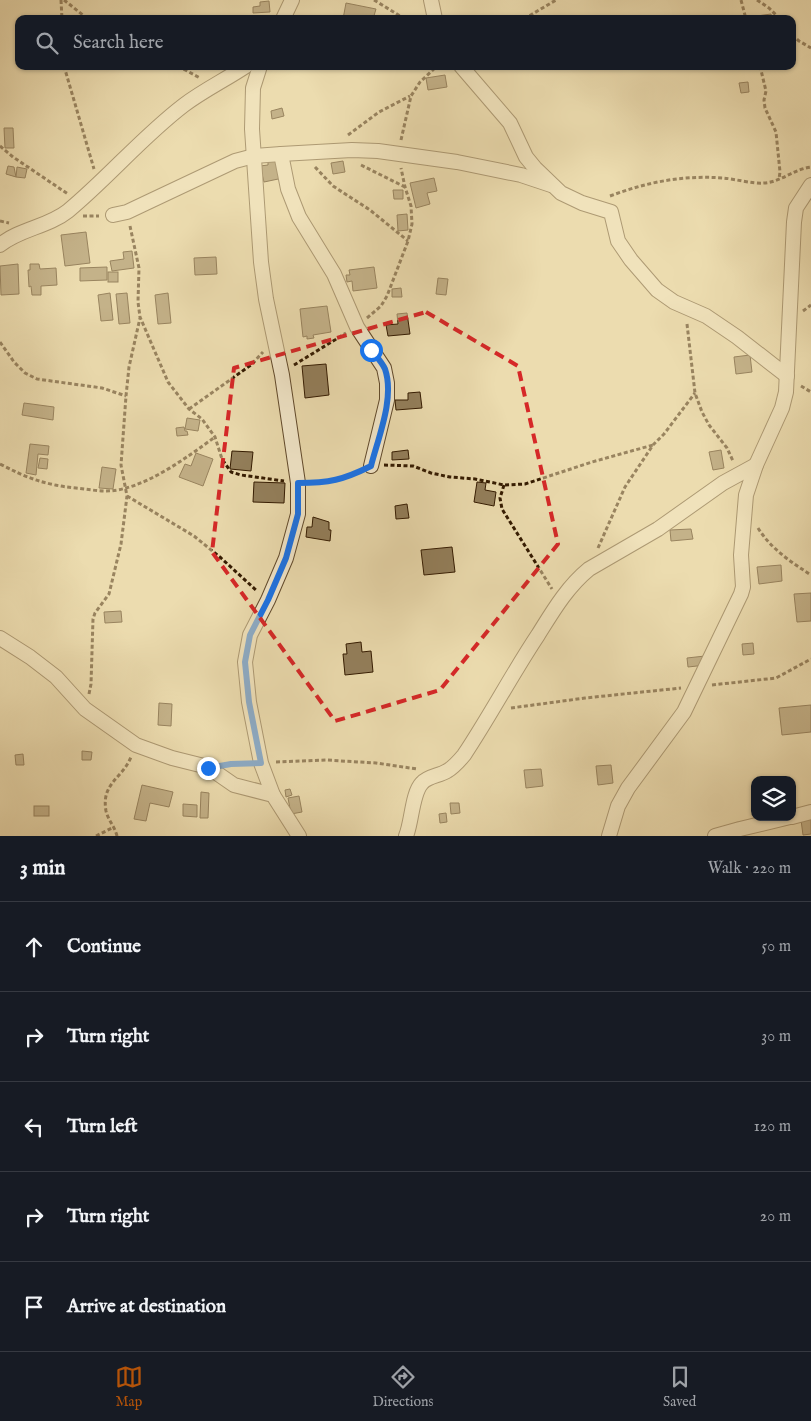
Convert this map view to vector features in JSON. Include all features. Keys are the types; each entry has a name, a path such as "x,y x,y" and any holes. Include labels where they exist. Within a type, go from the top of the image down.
{"street":[{"path":"285,15 292,0"},
{"path":"432,0 434,15"},
{"path":"0,245 7,239 59,216 99,184 125,156 183,106 239,70"},
{"path":"259,70 253,88 252,129 261,262 282,375 298,483 298,514 286,558 250,635 245,662 249,702 261,763 273,795 299,836"},
{"path":"464,70 510,123 526,157 561,193 582,203 611,212 618,241 631,260 657,290 674,302 706,316 737,337 787,376"},
{"path":"120,213 235,161 254,156 302,152 378,151 426,157 488,168 554,186"},
{"path":"281,154 288,189 299,217 334,274 357,327 384,368 388,400 371,466"},
{"path":"608,836 618,806 628,788 684,712 743,587 741,555 746,495 756,466 782,408 787,376 794,222 796,208 811,185"},
{"path":"406,836 410,828 416,794 421,783 430,777 445,772 454,766 464,755 522,658 559,602 579,578 590,569 665,524 717,487 756,466"},
{"path":"0,638 30,657 56,677 86,709 136,745 208,768 234,785 273,795"},
{"path":"796,816 811,812"},
{"path":"715,836 772,821"}],"path":[{"path":"62,0 62,15"},
{"path":"62,0 83,15"},
{"path":"374,0 398,15"},
{"path":"531,15 556,0"},
{"path":"741,0 745,15"},
{"path":"757,0 776,15"},
{"path":"796,38 811,48"},
{"path":"65,70 88,153 99,184"},
{"path":"185,70 213,85"},
{"path":"282,375 301,360 357,327 381,306 387,296 408,241 412,224 411,206 398,155 411,96 420,82 433,70"},
{"path":"761,70 766,91 765,108 776,132 779,179"},
{"path":"326,151 379,112 411,96"},
{"path":"0,146 78,201"},
{"path":"302,152 333,186 370,210 408,241"},
{"path":"356,163 405,187"},
{"path":"589,205 632,188 669,179 709,177 762,183 811,167"},
{"path":"120,213 139,268 138,302 140,317 168,382 189,409 202,419 215,437 222,459 231,472 240,475 298,483 331,482 371,466 384,464 414,466 431,474 475,479 504,485 525,484 592,462 653,445"},
{"path":"687,308 695,393 709,425 724,443 742,474"},
{"path":"86,709 91,684 92,618 109,594 116,573 121,544 127,496 121,457 126,396 129,367 140,317"},
{"path":"189,409 252,366 275,338"},
{"path":"0,342 14,362 25,373 37,379 102,388 126,396"},
{"path":"590,569 625,486 653,445 664,434 695,393"},
{"path":"0,464 27,478 62,487 108,491 140,483 162,472 215,437"},
{"path":"504,485 500,498 502,509 559,602"},
{"path":"127,496 194,536 268,600"},
{"path":"758,527 778,553 811,576"},
{"path":"492,711 526,705 776,678 811,659"},
{"path":"117,836 106,813 106,792 111,783 126,767 136,745"},
{"path":"208,768 231,764 326,760 376,763 445,772"},
{"path":"96,836 114,827"}],"highlighted area":[{"path":"426,312 518,366 558,544 440,690 335,721 212,552 234,368"}],"building":[{"path":"269,1 270,12 253,13 253,7 260,6 260,2"},
{"path":"346,3 376,9 374,15 344,15"},
{"path":"445,75 447,87 428,90 426,78"},
{"path":"748,82 749,92 741,93 739,83"},
{"path":"282,108 284,116 272,119 271,111"},
{"path":"4,128 13,128 14,148 5,148"},
{"path":"278,158 283,178 264,182 260,166 268,165 268,160"},
{"path":"343,161 345,172 333,174 331,163"},
{"path":"8,166 14,167 16,177 6,174"},
{"path":"17,167 27,169 25,178 16,177"},
{"path":"434,178 437,191 427,193 430,204 416,208 410,183"},
{"path":"393,190 403,190 403,199 394,199"},
{"path":"407,214 408,230 398,231 397,215"},
{"path":"86,232 90,263 65,266 61,235"},
{"path":"132,251 134,268 112,271 110,261 124,259 123,252"},
{"path":"216,257 217,274 195,275 194,258"},
{"path":"18,264 19,294 1,295 0,266"},
{"path":"30,264 39,264 40,269 56,268 57,285 41,286 41,295 32,295 31,286 29,287 28,270 30,270"},
{"path":"107,267 107,280 80,281 80,268"},
{"path":"374,267 377,288 353,291 352,281 347,282 346,275 350,275 349,270"},
{"path":"108,272 118,272 118,282 108,282"},
{"path":"438,278 448,279 446,295 436,294"},
{"path":"401,288 402,297 392,297 392,289"},
{"path":"110,293 113,320 101,321 98,295"},
{"path":"127,293 130,323 119,324 116,294"},
{"path":"168,293 171,323 158,324 155,295"},
{"path":"327,306 331,332 313,335 314,338 307,339 307,336 303,337 300,309"},
{"path":"407,313 410,334 388,336 386,325 398,324 397,314"},
{"path":"750,355 752,372 736,374 734,357"},
{"path":"326,364 329,395 305,398 302,366"},
{"path":"420,392 422,408 396,410 395,400 408,400 408,393"},
{"path":"24,403 54,407 53,420 22,415"},
{"path":"187,418 200,420 198,431 185,429"},
{"path":"184,427 188,435 177,436 176,428"},
{"path":"30,444 49,446 48,455 38,454 36,475 26,473"},
{"path":"408,450 409,459 392,460 392,452"},
{"path":"721,450 724,468 713,470 709,452"},
{"path":"232,451 253,452 251,471 230,469"},
{"path":"196,453 213,459 203,486 179,477 185,464 191,466"},
{"path":"40,458 48,459 47,469 38,468"},
{"path":"102,467 116,469 113,489 99,488"},
{"path":"254,482 285,483 284,503 253,502"},
{"path":"477,482 486,483 485,490 496,492 494,506 474,502"},
{"path":"407,504 409,518 396,519 395,506"},
{"path":"313,517 329,522 329,530 331,530 330,541 306,537 307,527 312,527"},
{"path":"691,529 693,539 671,541 670,530"},
{"path":"452,547 455,572 424,575 421,550"},
{"path":"781,565 782,581 759,584 757,567"},
{"path":"811,593 811,621 797,622 794,594"},
{"path":"121,611 122,622 105,623 104,612"},
{"path":"361,642 362,652 371,651 373,672 345,675 343,654 347,654 346,644"},
{"path":"753,643 754,654 743,655 742,644"},
{"path":"705,656 706,665 688,667 687,658"},
{"path":"159,703 172,704 171,726 158,725"},
{"path":"811,705 811,732 782,735 779,708"},
{"path":"82,751 92,752 91,760 82,760"},
{"path":"23,754 24,765 16,765 15,755"},
{"path":"611,765 613,783 598,785 596,766"},
{"path":"541,769 543,786 526,788 524,770"},
{"path":"142,785 173,792 169,807 150,803 146,821 134,819"},
{"path":"290,789 292,795 286,797 285,790"},
{"path":"201,792 209,793 208,818 200,818"},
{"path":"299,796 302,812 291,814 288,798"},
{"path":"450,803 459,803 460,813 451,814"},
{"path":"183,804 197,805 197,817 183,816"},
{"path":"34,806 49,806 49,816 34,816"},
{"path":"446,813 447,822 440,823 439,814"},
{"path":"811,819 811,834 803,835 801,820"}],"route":[{"path":"208,768 231,764 261,763 249,702 245,662 250,635 286,558 298,514 298,483 331,482 371,466 388,400 384,368 371,350"}]}
